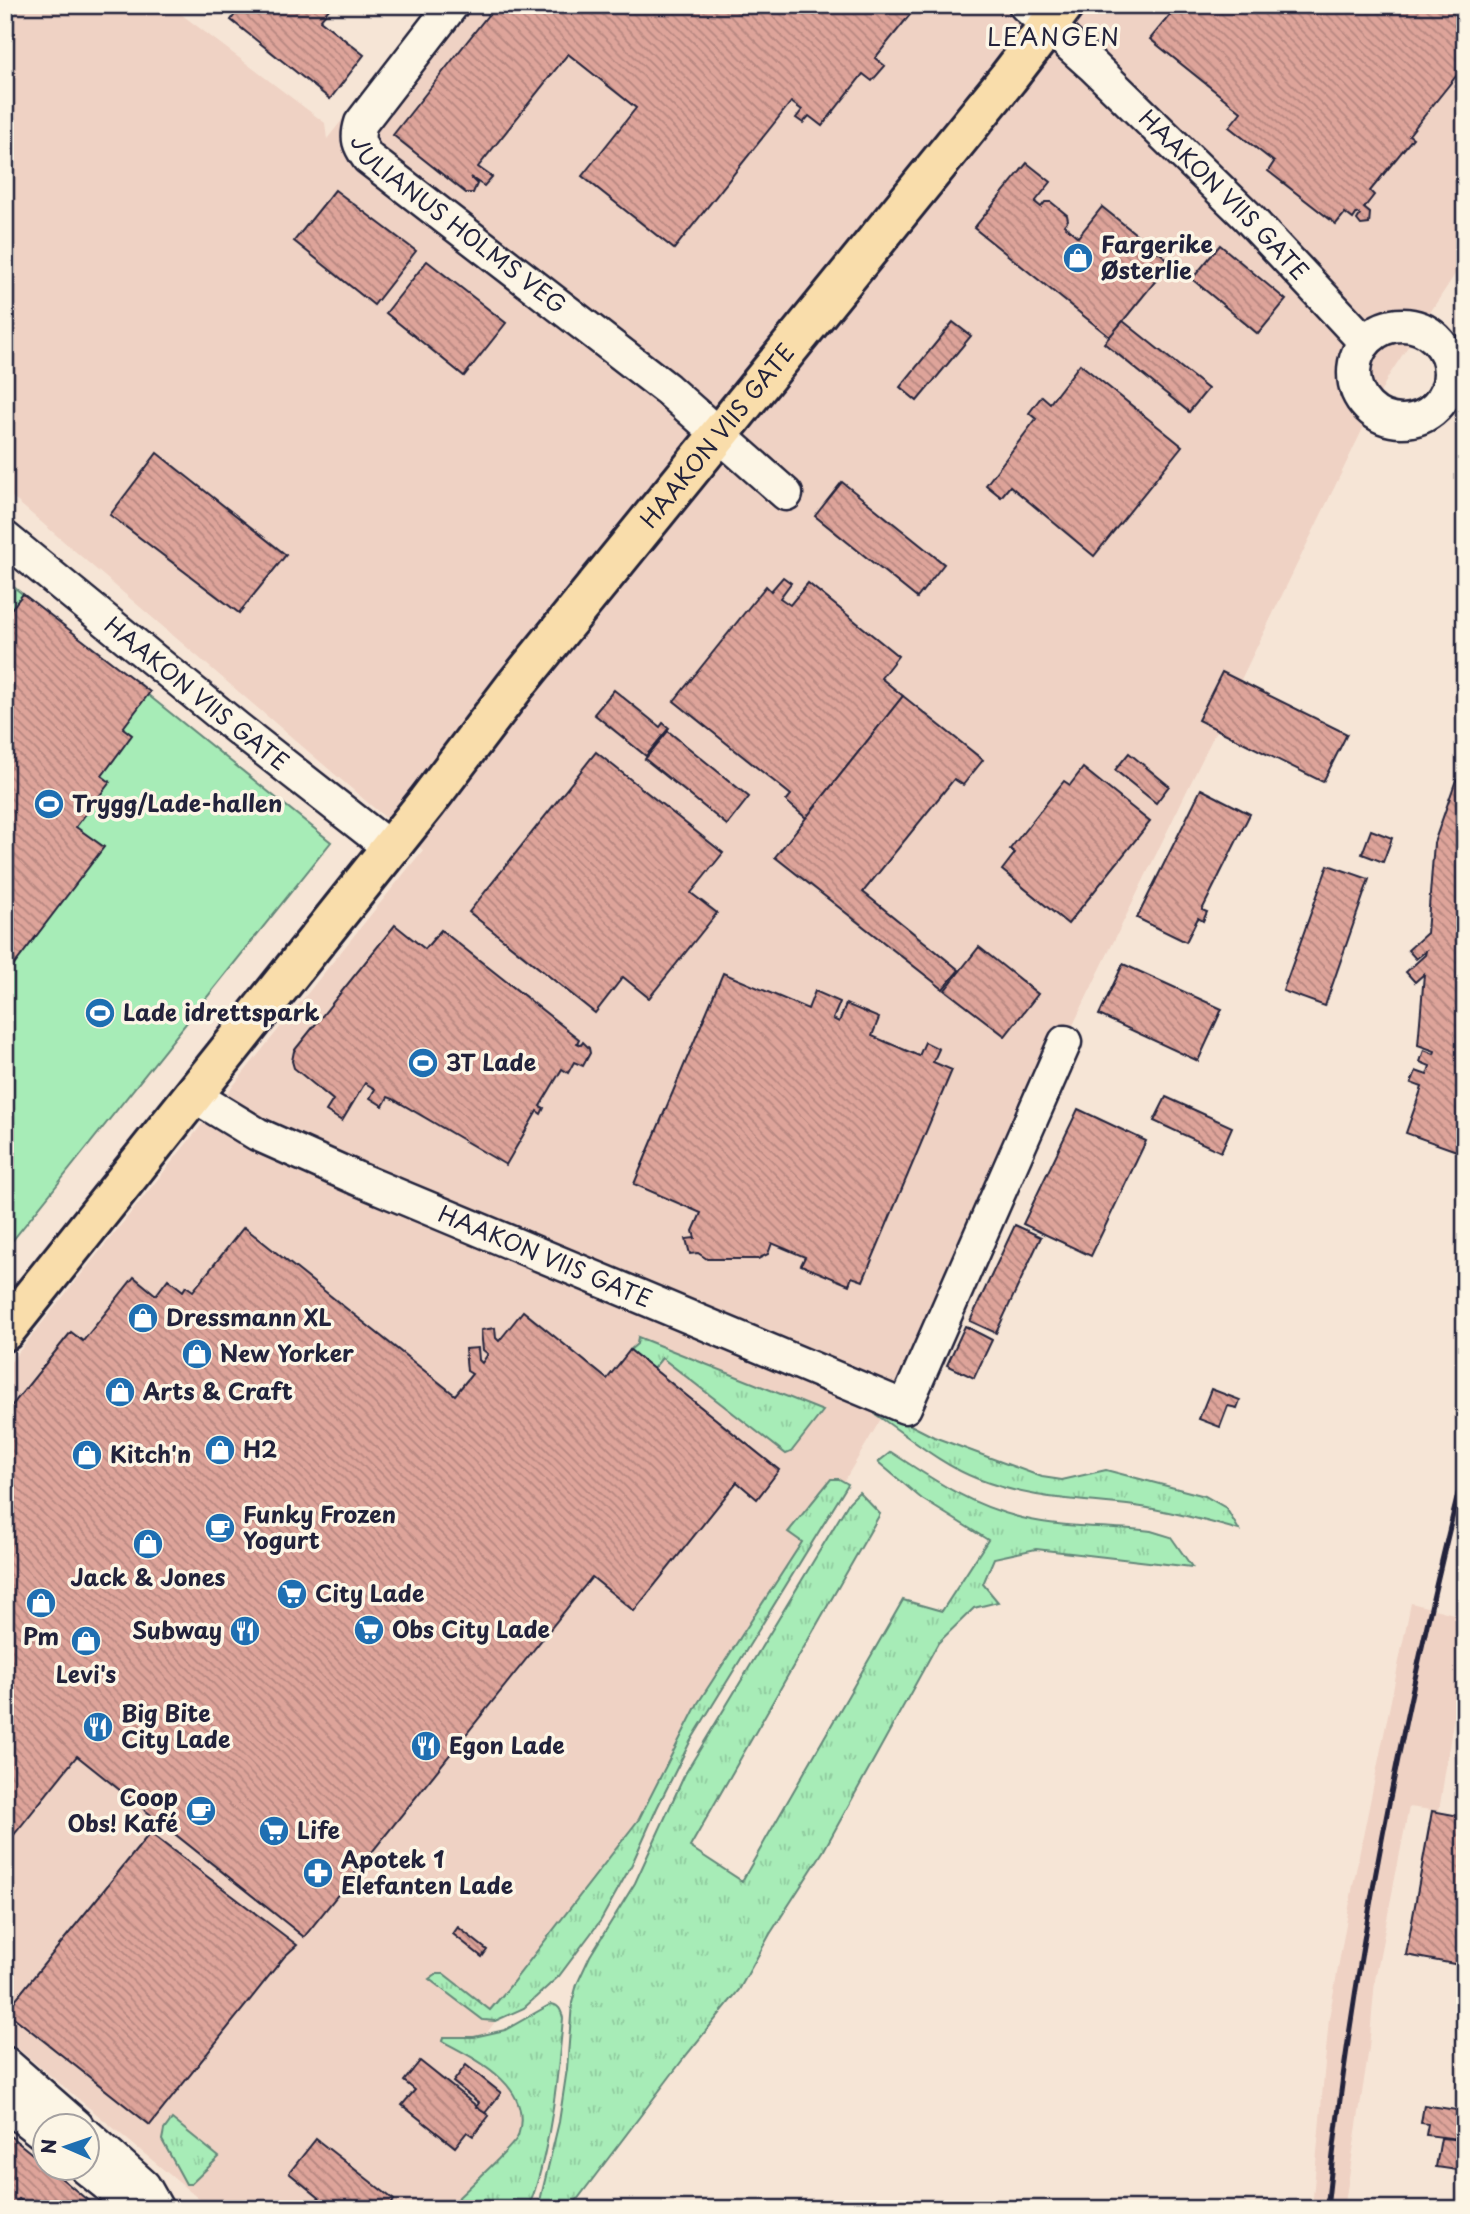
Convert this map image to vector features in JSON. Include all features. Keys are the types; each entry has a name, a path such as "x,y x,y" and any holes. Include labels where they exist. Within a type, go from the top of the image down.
{"main road":[{"name":"HAAKON VIIS GATE","path":"5,1331 390,848 515,686 704,422 1008,78 1046,12"}],"street":[{"name":"JULIANUS HOLMS VEG","path":"452,5 360,123 357,137 359,146 368,158 704,422"},
{"name":"HAAKON VIIS GATE","path":"1046,12 1248,217 1365,342"},
{"path":"704,422 786,494"},
{"name":"HAAKON VIIS GATE","path":"5,538 237,728 390,848"},
{"name":"HAAKON VIIS GATE","path":"193,1094 257,1134 356,1178 905,1406 1065,1042"},
{"path":"5,2063 61,2112"},
{"path":"5,2104 32,2125"},
{"path":"102,2148 144,2186 157,2209"},
{"path":"102,2181 137,2209"}],"shaded area":[{"path":"5,5 169,5 325,123 327,139 434,5 1465,5 1465,259 1388,377 885,1412 639,1828 486,2034 537,2125 457,2209 211,2209 102,2119 102,2112 94,2112 5,2038 5,1369 423,850 5,491"},
{"path":"1411,1603 1465,1617 1465,1646 1439,1811 1409,1807 1375,1980 1369,2048 1344,2209 1312,2209 1329,2018 1353,1885"}],"green space":[{"name":"Lade idrettspark","path":"5,580 331,842 5,1250"},
{"path":"638,1337 823,1411 791,1452 786,1454 662,1358 653,1369 630,1350 637,1344"},
{"path":"875,1411 887,1413 934,1437 1042,1477 1062,1480 1106,1470 1205,1496 1226,1508 1239,1530 1162,1510 1037,1495 998,1486 964,1473 938,1458 875,1414"},
{"path":"891,1452 954,1491 1003,1513 1054,1524 1151,1531 1171,1537 1192,1567 1036,1549 994,1558 983,1584 998,1602 974,1608 938,1643 824,1850 770,1934 739,1990 570,2209 538,2209 559,2122 567,2069 572,2003 577,1984 590,1956 635,1883 685,1774 849,1502 859,1492 880,1514 690,1847 742,1881 903,1600 942,1611 988,1540 922,1499 878,1462"},
{"path":"831,1479 839,1479 848,1484 690,1742 632,1864 601,1920 559,1976 524,2008 495,2021 483,2020 429,1979 436,1974 444,1974 490,2010 506,1991 639,1819 698,1703 802,1542 788,1532"},
{"path":"551,2004 559,2008 563,2018 559,2064 542,2164 528,2209 446,2209 514,2141 518,2136 521,2119 518,2103 500,2077 442,2041 443,2037 474,2037 505,2030"},
{"path":"172,2119 219,2157 191,2184 186,2184 162,2140 164,2130"}],"building":[{"path":"242,5 301,5 306,9 309,5 326,5 330,8 320,20 364,55 330,99 231,20"},
{"path":"496,5 917,6 875,58 885,66 872,81 863,74 822,126 809,116 803,123 796,118 802,110 791,102 674,249 582,176 636,108 568,54 478,167 492,177 484,186 470,177 477,184 473,193 466,193 393,135"},
{"path":"1178,5 1465,5 1465,65 1409,135 1413,138 1370,191 1374,195 1364,208 1370,213 1369,224 1361,225 1357,220 1360,215 1357,213 1353,219 1345,213 1336,224 1268,171 1274,162 1229,127 1241,112 1150,39"},
{"path":"1027,163 1051,182 1035,202 1041,207 1045,202 1051,202 1067,215 1068,220 1064,225 1078,237 1102,207 1171,262 1110,337 974,228"},
{"path":"335,190 416,251 374,305 294,241"},
{"path":"1220,245 1286,300 1258,334 1192,279"},
{"path":"427,261 506,323 464,376 386,313"},
{"path":"1123,321 1208,389 1189,412 1104,343"},
{"path":"953,322 971,336 917,401 900,387"},
{"path":"1080,364 1182,446 1094,556 1010,486 1001,497 986,485 1036,419 1029,413 1042,396 1050,403"},
{"path":"157,453 286,555 239,613 110,515"},
{"path":"842,482 944,564 917,598 815,516"},
{"path":"783,577 791,583 780,598 790,605 808,583 898,656 881,678 903,696 806,818 786,801 791,795 674,701 766,586 771,591"},
{"name":"Trygg/Lade-hallen","path":"23,594 150,692 123,728 132,735 102,776 110,782 76,827 104,847 5,977 5,617"},
{"path":"1222,672 1347,734 1323,782 1198,720"},
{"path":"614,690 660,727 663,723 669,728 646,756 594,714"},
{"path":"903,696 983,760 963,785 954,779 863,892 959,970 943,989 775,857"},
{"path":"668,731 749,797 727,825 645,759"},
{"path":"596,752 723,853 691,893 717,913 649,998 623,977 595,1013 469,912"},
{"path":"1129,753 1169,786 1156,803 1115,770"},
{"path":"1083,768 1150,822 1068,924 1002,870 1015,853 1010,849 1064,781 1070,785"},
{"path":"1456,780 1465,783 1465,1154 1406,1133 1422,1087 1411,1083 1416,1071 1427,1075 1430,1066 1420,1062 1424,1050 1434,1054 1435,1051 1418,1045 1424,974 1415,982 1406,972 1426,951 1416,959 1408,950 1427,933 1434,843"},
{"path":"1201,789 1250,814 1202,910 1207,912 1203,921 1198,918 1186,942 1137,918"},
{"path":"1371,830 1392,838 1383,862 1362,854"},
{"path":"1328,865 1369,879 1325,1006 1283,991"},
{"path":"395,925 425,949 441,930 579,1039 577,1043 581,1045 583,1042 589,1048 590,1053 583,1066 574,1062 568,1073 562,1069 540,1106 544,1108 541,1114 537,1111 506,1165 393,1099 388,1097 383,1106 370,1098 375,1089 365,1083 342,1121 326,1111 333,1100 294,1068 294,1051"},
{"path":"979,947 1038,994 1005,1036 945,990"},
{"path":"1123,964 1222,1009 1198,1061 1099,1015"},
{"path":"723,973 808,1009 815,991 840,1002 833,1019 839,1022 846,1004 879,1018 872,1036 919,1056 925,1042 939,1049 933,1062 952,1070 863,1281 852,1277 849,1285 801,1265 805,1257 772,1243 768,1254 758,1259 707,1259 698,1253 690,1254 686,1239 695,1238 693,1231 701,1213 634,1184"},
{"path":"1166,1097 1232,1127 1221,1152 1154,1121"},
{"path":"1078,1109 1146,1141 1091,1256 1023,1224"},
{"path":"1015,1225 1041,1237 996,1333 970,1321"},
{"name":"City Lade","path":"244,1227 455,1395 472,1374 467,1371 465,1349 478,1348 479,1360 482,1363 488,1354 483,1350 481,1330 495,1328 499,1341 523,1311 607,1379 630,1350 779,1470 757,1499 737,1482 634,1611 592,1577 304,1937 77,1756 5,1846 5,1414 71,1332 83,1341 134,1277 156,1295 168,1279 183,1291 186,1286 193,1291"},
{"path":"965,1326 992,1340 974,1378 947,1365"},
{"path":"1211,1389 1240,1400 1237,1408 1228,1406 1220,1427 1199,1419"},
{"path":"1432,1811 1465,1817 1465,1966 1406,1955"},
{"path":"150,1833 297,1945 285,1956 150,2125 6,2011"},
{"path":"458,1927 487,1950 482,1957 453,1934"},
{"path":"420,2061 489,2116 473,2136 467,2132 455,2147 402,2105 415,2090 404,2081"},
{"path":"466,2065 501,2093 485,2113 476,2107 479,2103 453,2082"},
{"path":"1424,2105 1463,2111 1459,2139 1426,2135 1428,2124 1421,2123"},
{"path":"5,2132 32,2154 32,2182 66,2182 98,2209 31,2209 19,2199 14,2205 5,2198"},
{"path":"1441,2138 1465,2140 1465,2171 1436,2167"},
{"path":"316,2139 394,2200 388,2209 333,2209 289,2173"}],"railway":[{"path":"1327,2209 1351,2021 1383,1835 1421,1650 1465,1466"}],"place":[{"name":"Fargerike Østerlie","path":"1078,258"},
{"name":"Trygg/Lade-hallen","path":"49,804"},
{"name":"Lade idrettspark","path":"100,1013"},
{"name":"3T Lade","path":"423,1063"},
{"name":"Dressmann XL","path":"143,1318"},
{"name":"New Yorker","path":"197,1354"},
{"name":"Arts & Craft","path":"120,1392"},
{"name":"H2","path":"220,1450"},
{"name":"Kitch'n","path":"87,1455"},
{"name":"Funky Frozen Yogurt","path":"220,1528"},
{"name":"Jack & Jones","path":"148,1544"},
{"name":"City Lade","path":"292,1594"},
{"name":"Pm","path":"41,1603"},
{"name":"Obs City Lade","path":"369,1630"},
{"name":"Subway","path":"245,1631"},
{"name":"Levi's","path":"86,1641"},
{"name":"Big Bite City Lade","path":"98,1727"},
{"name":"Egon Lade","path":"426,1746"},
{"name":"Coop Obs! Kafé","path":"201,1811"},
{"name":"Life","path":"274,1831"},
{"name":"Apotek 1 Elefanten Lade","path":"318,1873"}],"district":[{"name":"LEANGEN","path":"1054,38"}]}
